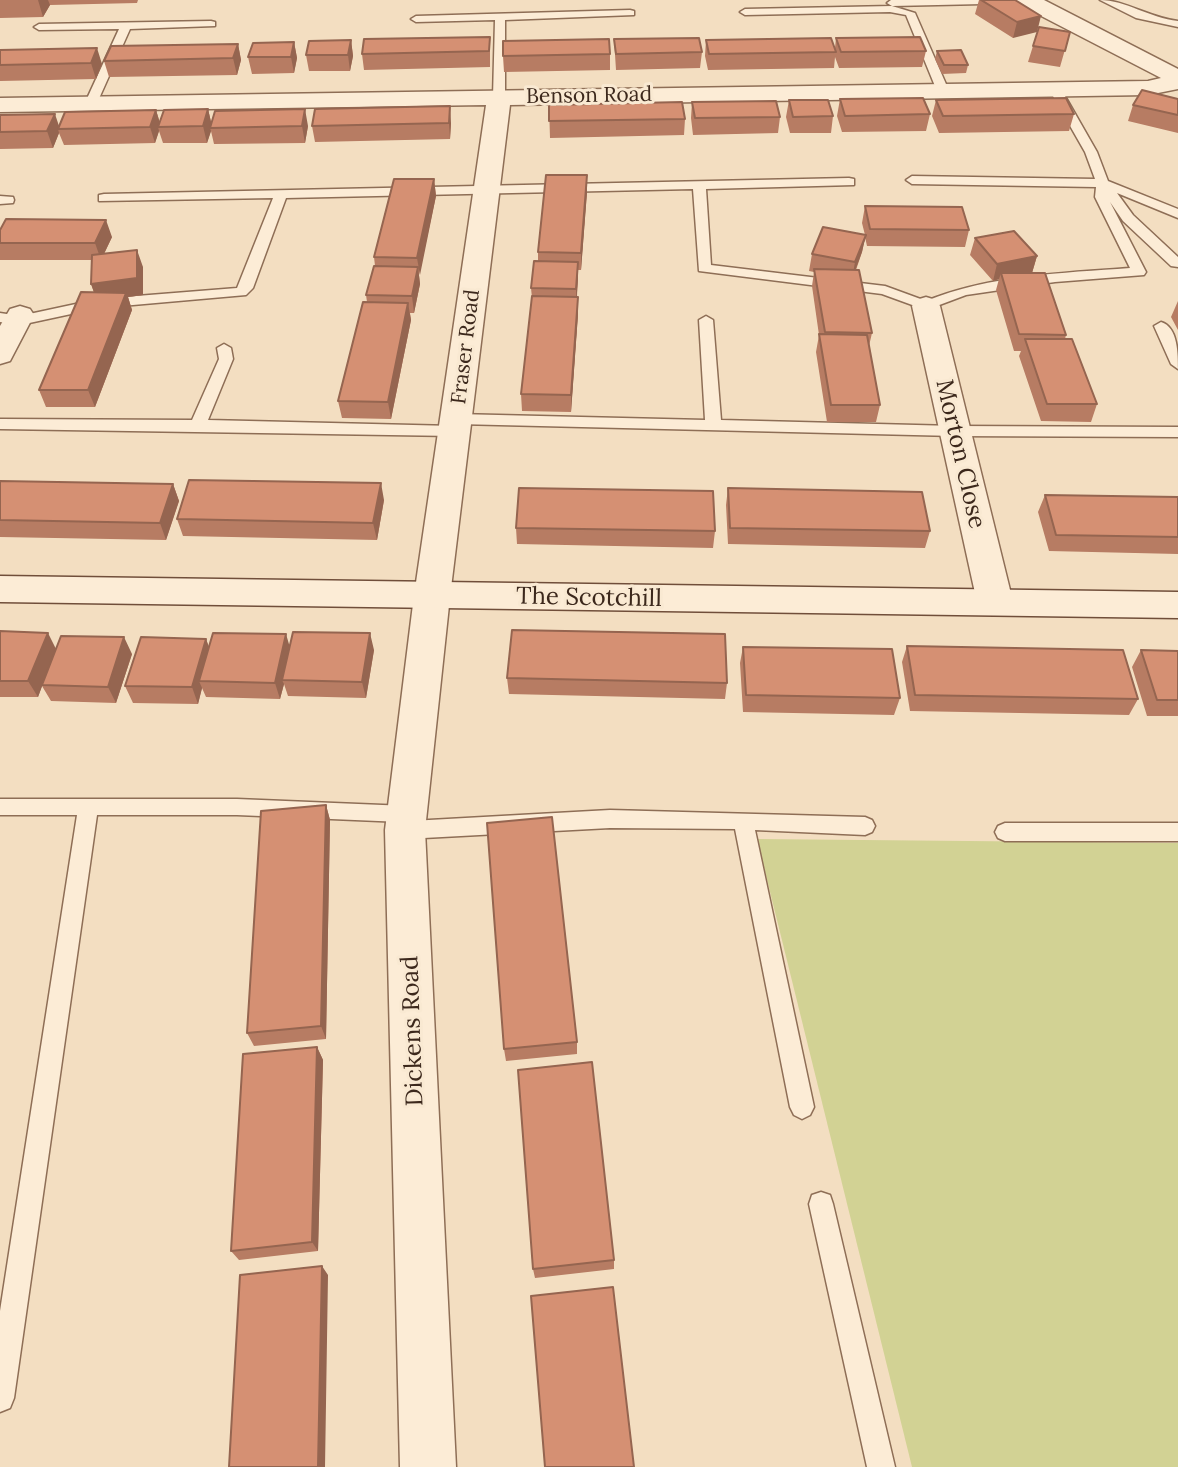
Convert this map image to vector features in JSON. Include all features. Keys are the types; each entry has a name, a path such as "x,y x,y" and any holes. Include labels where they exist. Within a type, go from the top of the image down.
{"street":[{"path":"1028,0 1178,80"},
{"name":"Benson Road","path":"0,105 1148,88 1178,80"},
{"name":"Fraser Road","path":"432,596 499,97"},
{"name":"Morton Close","path":"926,306 995,602"},
{"path":"0,355 12,318"},
{"name":"The Scotchill","path":"0,589 1178,605"},
{"name":"Dickens Road","path":"428,1467 406,822 432,596"}],"lane":[{"path":"832,0 832,4 1028,0"},
{"path":"1105,0 1138,14 1178,24"},
{"path":"745,12 890,9 911,13 943,91"},
{"path":"416,19 630,13"},
{"path":"499,97 500,17"},
{"path":"39,27 211,24"},
{"path":"91,103 126,25"},
{"path":"1055,89 1091,152 1103,183 1128,218 1177,263"},
{"path":"912,180 1103,183 1178,214"},
{"path":"104,198 849,182"},
{"path":"699,185 704,268 885,290 926,306 963,290 1055,278 1139,272 1101,197 1103,183"},
{"path":"12,318 138,299 241,292 246,288 281,194"},
{"path":"706,320 713,423"},
{"path":"1161,326 1178,364"},
{"path":"198,425 226,359 223,348"},
{"path":"0,424 713,423 955,431 1178,432"},
{"path":"0,807 237,807 406,822 610,819 865,826"},
{"path":"0,1398 88,808"},
{"path":"743,821 802,1107"},
{"path":"1005,832 1178,832"},
{"path":"821,1204 881,1467"}],"green space":[{"path":"757,839 1178,843 1178,1467 912,1467"}],"building":[{"path":"981,0 1015,0 1041,16 1017,22"},
{"path":"1039,27 1070,32 1065,51 1033,46"},
{"path":"490,37 489,51 362,54 364,39"},
{"path":"920,37 926,51 841,52 836,38"},
{"path":"699,38 702,52 616,54 614,39"},
{"path":"831,38 836,52 709,54 706,40"},
{"path":"609,39 610,54 503,56 503,41"},
{"path":"351,40 348,55 306,55 309,41"},
{"path":"294,42 291,57 248,57 253,43"},
{"path":"238,44 233,58 104,61 111,46"},
{"path":"97,48 91,63 0,65 0,50"},
{"path":"961,50 968,65 944,65 937,51"},
{"path":"1142,90 1178,99 1178,115 1133,105"},
{"path":"923,98 930,114 845,116 840,99"},
{"path":"1066,98 1074,114 943,116 936,100"},
{"path":"789,100 828,100 833,116 793,117"},
{"path":"776,101 780,117 695,118 692,102"},
{"path":"682,102 685,119 549,121 549,105"},
{"path":"450,106 449,123 312,126 315,109"},
{"path":"208,109 203,126 158,127 164,110"},
{"path":"305,109 302,126 210,128 215,111"},
{"path":"156,110 150,127 58,129 65,112"},
{"path":"55,114 47,131 0,132 0,115"},
{"path":"546,175 587,175 581,253 538,252"},
{"path":"394,179 434,179 417,258 374,257"},
{"path":"865,206 962,207 969,230 870,229"},
{"path":"6,219 106,220 95,243 0,243 0,230"},
{"path":"823,227 866,235 855,262 812,254"},
{"path":"1014,231 1037,256 997,264 975,238"},
{"path":"137,250 137,278 91,284 92,255"},
{"path":"534,261 578,262 576,289 531,288"},
{"path":"374,266 418,267 412,296 366,295"},
{"path":"814,269 859,270 872,333 825,332"},
{"path":"1001,273 1045,273 1066,335 1019,334"},
{"path":"81,292 126,293 88,390 39,390"},
{"path":"532,296 578,297 571,395 521,394"},
{"path":"363,302 408,303 388,402 338,401"},
{"path":"819,334 867,335 880,405 831,405"},
{"path":"1025,339 1072,339 1097,404 1047,404"},
{"path":"189,480 381,483 373,523 177,519"},
{"path":"0,481 173,484 160,523 0,520"},
{"path":"519,488 713,491 715,531 516,528"},
{"path":"728,488 922,492 930,531 730,528"},
{"path":"1045,495 1178,497 1178,537 1056,535"},
{"path":"512,630 725,634 727,683 507,678"},
{"path":"0,631 48,633 28,681 0,681"},
{"path":"293,632 370,633 362,682 282,680"},
{"path":"213,633 286,634 275,683 199,681"},
{"path":"61,636 124,637 108,687 42,685"},
{"path":"141,637 206,639 192,687 125,686"},
{"path":"907,646 1123,650 1138,699 915,695"},
{"path":"743,647 892,649 900,698 746,695"},
{"path":"1141,650 1178,651 1178,700 1157,700"},
{"path":"326,805 321,1026 247,1033 261,811"},
{"path":"552,817 577,1042 504,1049 487,823"},
{"path":"317,1047 312,1242 231,1251 243,1054"},
{"path":"592,1062 614,1260 533,1269 518,1070"},
{"path":"322,1266 318,1467 229,1467 240,1275"},
{"path":"613,1287 634,1467 545,1467 531,1296"}]}
